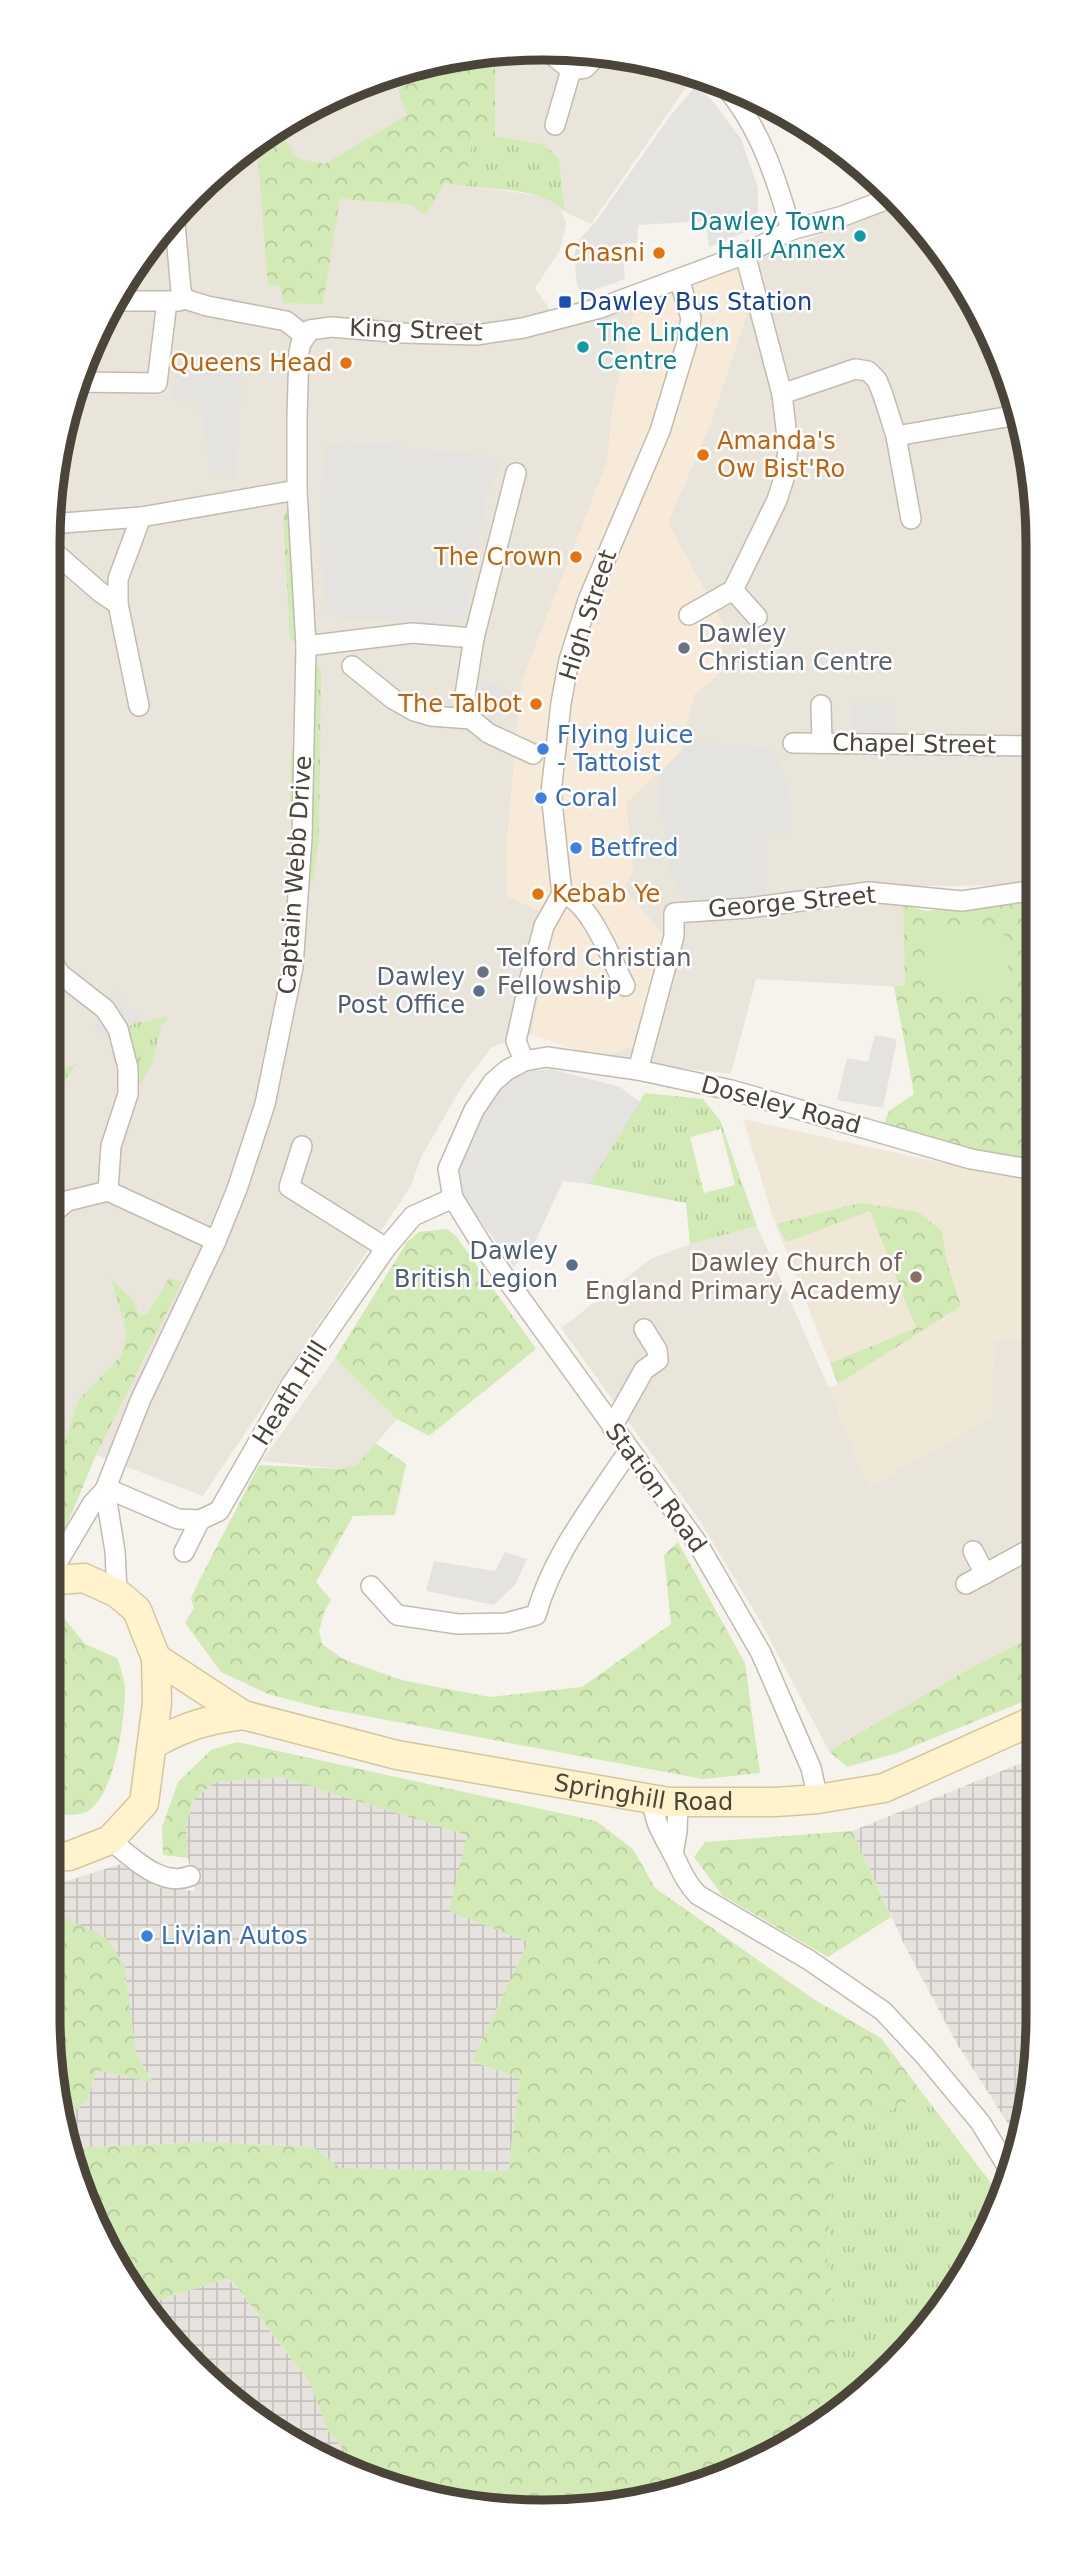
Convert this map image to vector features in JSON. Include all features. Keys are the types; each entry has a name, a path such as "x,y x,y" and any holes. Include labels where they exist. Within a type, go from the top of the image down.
{"main road":[{"path":"60,1579 84,1578 117,1592 136,1610 156,1658 156,1703 144,1802 110,1840 69,1856 60,1856"},
{"name":"Springhill Road","path":"156,1658 243,1715 397,1755 666,1801 818,1799 884,1788 1026,1724"},
{"name":"Springhill Road","path":"152,1745 175,1731 196,1723 243,1715"}],"street":[{"path":"559,61 571,70 585,68 590,63"},
{"path":"555,125 571,70"},
{"path":"736,100 754,128 779,186 791,230"},
{"name":"King Street","path":"302,344 310,330 331,327 440,334 489,334 600,308 745,254 791,230 843,216 884,201"},
{"path":"87,382 157,383 176,300 181,291 175,228"},
{"path":"689,615 733,590 777,500 786,472 788,446 782,394 745,254"},
{"name":"High Street","path":"562,894 551,793 567,671 588,600 660,431 687,342 691,317 678,279"},
{"path":"124,301 176,300 286,321 302,344"},
{"name":"Captain Webb Drive","path":"60,1558 92,1504 105,1490 139,1401 216,1241 237,1189 265,1104 293,967 302,838 306,646 297,491 302,344"},
{"path":"782,394 855,369 868,371 877,380 896,436 911,519"},
{"path":"896,436 1009,416"},
{"path":"471,719 465,695 474,638 516,473"},
{"path":"61,523 141,517 297,491"},
{"path":"139,706 118,604 118,579 141,517"},
{"path":"60,557 118,604"},
{"path":"733,590 757,617"},
{"path":"306,646 412,633 474,638"},
{"path":"352,666 393,699 414,710 432,716 471,719 488,733 533,754"},
{"path":"821,705 822,743"},
{"name":"Chapel Street","path":"793,743 1026,746"},
{"name":"George Street","path":"638,1070 674,936 674,913 748,908 869,892 962,901 1026,891"},
{"path":"453,1198 448,1169 474,1110 493,1082 523,1061 516,1041 544,926 562,894 569,895 589,915 625,986"},
{"path":"60,974 105,1009 118,1029 128,1068 128,1094 111,1146 108,1191"},
{"name":"Doseley Road","path":"523,1061 547,1057 638,1070 740,1092 971,1159 1026,1168"},
{"path":"302,1146 289,1186 386,1248"},
{"path":"60,1207 67,1201 108,1191 216,1241"},
{"name":"Heath Hill","path":"200,1520 219,1511 291,1385 386,1248 413,1216 453,1198"},
{"name":"Station Road","path":"453,1198 484,1248 698,1544 755,1642 811,1768 818,1799"},
{"path":"612,1427 643,1370 658,1360 657,1350 644,1329"},
{"path":"372,1586 397,1615 458,1624 506,1623 536,1615 544,1586 568,1542 623,1459 631,1453"},
{"path":"117,1592 115,1551 105,1490 178,1519 200,1520 184,1552"},
{"path":"973,1551 985,1574"},
{"path":"966,1584 1026,1551"},
{"path":"666,1801 677,1832 673,1854 676,1864 698,1895 808,1960 883,2011 980,2122 1004,2160"},
{"path":"110,1840 152,1872 180,1880 190,1877"}],"shaded area":[{"path":"542,60 606,64 689,82 591,224 565,212 559,158 543,144 495,136 495,62"},
{"path":"402,80 399,90 408,115 325,164 297,158 268,285 280,286 323,304 339,199 412,205 445,183 543,196 560,206 566,223 560,250 535,288 562,328 787,248 834,228 892,209 926,248 976,329 1000,387 1016,448 1026,542 1026,885 916,886 903,905 905,987 756,979 731,1074 600,1058 532,1034 492,1047 464,1083 421,1157 411,1186 203,1496 96,1455 181,1282 148,1314 139,1315 111,1280 127,1335 121,1356 79,1399 60,1456 61,511 69,448 85,387 109,329 141,274 179,224 248,159 329,109"},
{"path":"695,87 711,99 741,139 758,188 758,211 753,229 709,247 706,221 638,225 637,243 622,244 625,279 582,297 577,284 574,255 579,240 597,220 671,115"},
{"path":"746,259 750,305 710,425 668,523 725,627 717,676 694,695 681,752 626,803 633,871 624,889 667,938 633,1046 600,1058 532,1034 550,916 507,896 506,849 521,683 607,461 613,401 637,300"},
{"path":"177,361 243,363 236,479 227,480 224,474 211,474 202,417 193,402 172,399"},
{"path":"388,444 487,455 503,460 486,497 466,616 434,625 410,620 346,619 327,614 320,544 320,494 326,446"},
{"path":"482,684 498,685 512,690 508,708 480,697"},
{"path":"895,702 895,734 852,735 851,703"},
{"path":"691,741 772,749 783,768 789,794 792,832 767,834 766,898 715,903 684,896 673,881 667,860 665,830 658,807 662,771"},
{"path":"114,989 128,1007 136,1009 140,1021 102,1038 93,1028 105,1009 101,1006"},
{"path":"875,1035 897,1039 883,1108 837,1100 847,1058 868,1062"},
{"path":"551,1069 620,1087 640,1102 589,1184 563,1181 535,1242 514,1267 464,1198 459,1170 465,1144 494,1091 509,1079 530,1071"},
{"name":"Dawley Church of England Primary Academy","path":"743,1119 923,1159 1026,1176 1026,1342 994,1340 993,1417 869,1487 829,1388 838,1384 772,1215"},
{"path":"757,1226 829,1388 869,1487 994,1339 1026,1341 1026,1642 967,1670 829,1751 759,1619 700,1521 561,1328 651,1259 690,1244"},
{"path":"335,1358 397,1419 358,1464 341,1469 262,1461"},
{"path":"505,1552 527,1559 515,1585 494,1605 426,1591 434,1561 495,1571"},
{"path":"1026,1761 1026,2016 1021,2080 1012,2129 957,2044 905,1946 852,1831"},
{"path":"280,1777 468,1835 528,1942 472,2061 520,2079 508,2171 340,2168 313,2147 209,2142 78,2148 69,2110 78,2109 87,2100 97,2070 153,2082 136,2054 124,1963 60,1916 60,1883 121,1864 156,1887 195,1891 188,1858 186,1824 195,1798 215,1782"},
{"path":"226,2279 233,2283 310,2383 328,2430 353,2461 301,2435 248,2400 201,2358 153,2302"}],"green space":[{"path":"495,62 495,136 472,138 466,186 445,183 425,215 412,205 340,199 323,304 284,303 280,286 268,285 258,152 273,142 286,140 297,158 325,164 407,115 398,90 402,81 417,76"},
{"path":"495,136 543,144 559,158 565,212 556,204 533,194 466,186 472,138"},
{"path":"297,490 306,646 290,639 283,517"},
{"path":"306,646 321,671 319,837 313,881 299,881 302,838 289,818 291,751 304,751"},
{"path":"1026,898 1026,1158 962,1150 884,1123 889,1111 914,1094 894,986 905,986 903,905 927,911"},
{"path":"1003,924 1011,989 930,989 927,929"},
{"path":"167,1016 167,1022 161,1025 153,1063 138,1087 128,1086 118,1029"},
{"path":"77,1064 60,1086 60,1070"},
{"path":"645,1093 703,1099 720,1120 757,1226 690,1244 686,1203 589,1184","holes":["721,1129 735,1185 704,1193 690,1137"]},
{"path":"860,1203 918,1212 942,1231 946,1259 961,1306 838,1384 830,1363 916,1328 870,1211 787,1242 777,1224"},
{"path":"447,1229 456,1236 536,1349 429,1436 397,1419 335,1358 407,1242 419,1232"},
{"path":"169,1278 182,1282 96,1455 66,1527 60,1532 60,1456 79,1399 121,1356 127,1335 111,1279 133,1300 139,1315 148,1314"},
{"path":"375,1443 406,1464 395,1515 353,1516 316,1582 331,1600 319,1631 322,1644 343,1659 401,1680 490,1697 582,1687 671,1624 664,1555 678,1542 745,1663 760,1773 703,1779 317,1707 268,1694 221,1672 185,1623 194,1608 191,1598 259,1465 341,1469 358,1464"},
{"path":"60,1613 85,1644 117,1658 125,1685 120,1737 111,1774 96,1804 82,1814 60,1814"},
{"path":"1026,1640 1026,1700 897,1753 847,1767 829,1751 967,1670"},
{"path":"237,1742 596,1821 633,1849 655,1888 815,2000 881,2038 923,2094 836,2136 827,2256 842,2383 863,2379 837,2400 784,2435 698,2474 606,2495 542,2500 479,2495 417,2483 353,2461 328,2430 310,2383 233,2282 226,2279 153,2302 109,2230 78,2148 209,2142 313,2147 340,2168 508,2171 520,2079 472,2061 528,1942 449,1911 467,1835 280,1777 215,1782 194,1799 186,1824 188,1858 163,1855 162,1827 178,1782 211,1750"},
{"path":"852,1831 891,1917 828,1957 723,1896 694,1857 705,1842"},
{"path":"60,1916 106,1938 124,1963 136,2054 153,2083 97,2070 87,2100 78,2109 69,2110 61,2048"},
{"path":"923,2094 994,2187 961,2258 926,2311 862,2379 842,2384 827,2257 836,2136"}],"place":[{"name":"Dawley Town Hall Annex","path":"860,236"},
{"name":"Chasni","path":"659,253"},
{"name":"Dawley Bus Station","path":"565,302"},
{"name":"The Linden Centre","path":"583,347"},
{"name":"Queens Head","path":"346,363"},
{"name":"Amanda's Ow Bist'Ro","path":"703,455"},
{"name":"The Crown","path":"576,557"},
{"name":"Dawley Christian Centre","path":"684,648"},
{"name":"The Talbot","path":"536,704"},
{"name":"Flying Juice - Tattoist","path":"543,749"},
{"name":"Coral","path":"541,798"},
{"name":"Betfred","path":"576,848"},
{"name":"Kebab Ye","path":"538,894"},
{"name":"Telford Christian Fellowship","path":"483,972"},
{"name":"Dawley Post Office","path":"479,991"},
{"name":"Dawley British Legion","path":"572,1265"},
{"name":"Dawley Church of England Primary Academy","path":"916,1277"},
{"name":"Livian Autos","path":"147,1936"}]}
